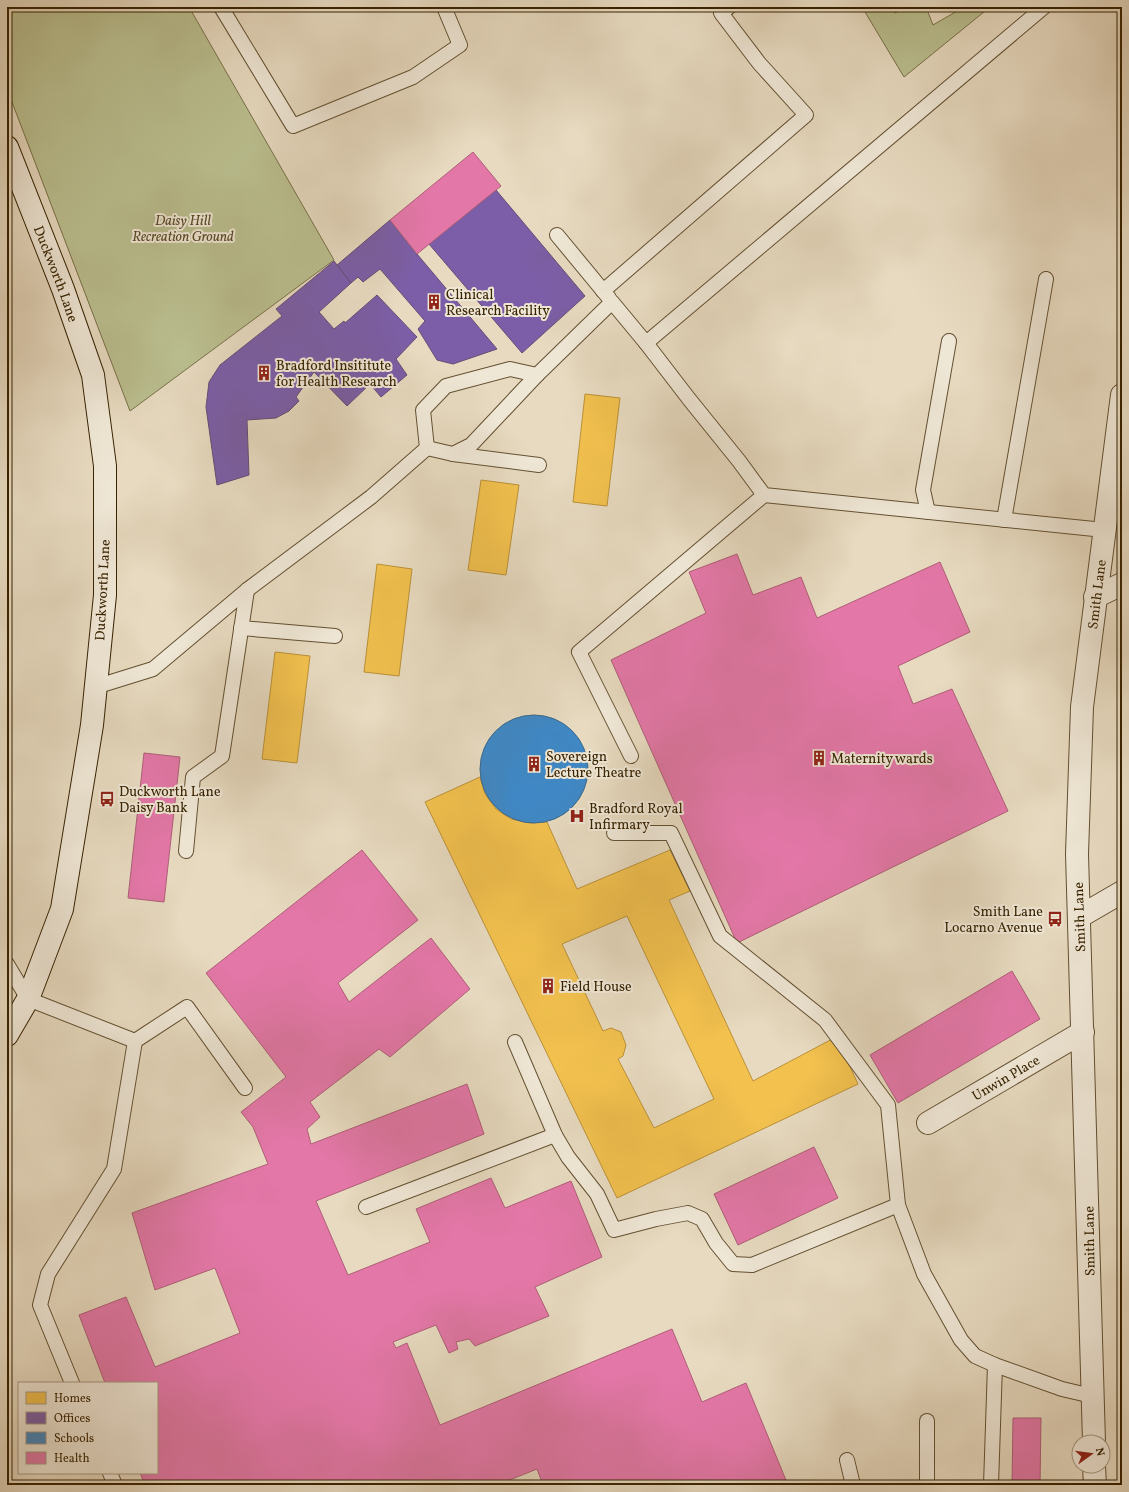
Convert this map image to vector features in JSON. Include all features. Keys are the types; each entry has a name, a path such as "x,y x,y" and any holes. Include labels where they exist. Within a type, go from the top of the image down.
{"street":[{"name":"Duckworth Lane","path":"7,147 63,289 93,375 105,466 105,595 92,725 62,909 28,999 7,1035"},
{"name":"Smith Lane","path":"1094,1434 1077,854 1082,707 1104,530 1119,442 1122,395"},
{"path":"1095,597 1122,584"},
{"path":"1079,917 1122,892"},
{"name":"Unwin Place","path":"928,1123 1083,1032"},
{"path":"1094,1474 1095,1485"}],"lane":[{"path":"221,7 293,126 412,77 460,45 444,7"},
{"path":"646,342 1044,7"},
{"path":"453,454 471,445 537,375 608,296 806,115 759,62 723,9"},
{"path":"557,235 646,342 689,399 739,461 764,496"},
{"path":"1004,520 1046,279"},
{"path":"928,512 923,490 949,341"},
{"path":"427,448 423,410 446,386 510,369 537,375"},
{"path":"95,687 154,669 247,590 371,497 427,448"},
{"path":"427,448 453,454 539,465"},
{"path":"630,756 579,652 764,496 1104,530"},
{"path":"186,851 193,777 222,756 247,590"},
{"path":"241,628 335,636"},
{"path":"614,833 671,833 720,936 825,1020 888,1105 898,1205 924,1274 960,1340 975,1356 995,1365 1062,1389 1092,1396"},
{"path":"7,964 28,999 136,1041"},
{"path":"72,1382 40,1305 48,1274 114,1169 136,1041 187,1006 245,1088"},
{"path":"515,1042 555,1135 568,1158 597,1194 614,1230 656,1218 688,1213 702,1218 716,1243 733,1264 752,1264 898,1205"},
{"path":"366,1207 555,1135"},
{"path":"991,1485 995,1365"},
{"path":"927,1421 927,1485"},
{"path":"847,1460 853,1485"},
{"path":"110,1474 115,1485"}],"green space":[{"name":"Daisy Hill Recreation Ground","path":"7,7 189,7 334,260 130,411 7,89"},
{"path":"862,7 892,7 895,13 907,7 926,7 933,25 964,7 990,7 904,77"}],"building: Homes":[{"path":"585,394 620,398 607,506 573,502"},
{"path":"481,480 519,485 506,575 468,570"},
{"path":"377,564 412,569 399,676 364,672"},
{"path":"275,652 310,656 297,763 262,759"},
{"name":"Field House","path":"480,777 485,794 496,809 511,819 529,823 547,822 577,889 670,850 690,891 669,900 753,1081 836,1037 858,1084 617,1198 425,802","holes":["627,916 714,1099 654,1128 618,1059 623,1056 626,1045 621,1032 611,1028 603,1031 562,944"]},
{"path":"1120,976 1122,976 1122,1009 1121,1009"}],"building: Offices":[{"path":"496,190 585,296 522,353 429,244"},
{"name":"Clinical Research Facility","path":"390,220 497,349 453,364 437,360 418,329 425,321 380,269 363,282 358,277 351,283 337,265"},
{"name":"Bradford Insititute for Health Research","path":"334,261 351,283 319,312 334,329 344,321 345,323 377,295 417,337 396,359 407,375 381,397 370,384 347,406 314,372 296,397 299,401 289,411 276,418 247,420 249,475 217,485 206,407 209,382 220,365 282,316 276,309"}],"building: Schools":[{"name":"Sovereign Lecture Theatre","path":"534,715 555,719 572,731 584,748 588,769 584,790 572,807 555,819 534,823 513,819 496,807 484,790 480,769 484,748 496,731 513,719"}],"building: Health":[{"path":"473,152 501,186 417,254 390,220"},
{"name":"Maternity wards","path":"737,554 753,595 801,577 817,618 940,562 970,632 898,666 913,704 952,689 1008,811 737,943 611,660 706,613 689,572"},
{"path":"144,753 180,757 164,902 128,898"},
{"path":"362,850 418,920 338,983 349,1002 431,938 470,989 390,1057 379,1049 310,1102 320,1117 307,1129 311,1144 467,1084 484,1134 316,1201 348,1275 430,1242 416,1209 491,1178 505,1208 571,1181 602,1257 535,1287 549,1316 475,1346 469,1339 456,1342 458,1349 449,1353 436,1325 393,1342 396,1348 407,1343 440,1425 672,1329 702,1402 746,1383 788,1485 543,1485 537,1469 497,1485 145,1485 140,1474 158,1474 158,1382 105,1382 79,1315 126,1297 155,1367 240,1333 215,1268 155,1290 132,1213 268,1164 253,1127 241,1112 286,1077 206,973"},
{"path":"1012,971 1040,1019 898,1103 870,1055"},
{"path":"814,1147 838,1198 738,1245 714,1194"},
{"path":"1013,1418 1041,1418 1040,1485 1012,1485"}],"place":[{"name":"Clinical Research Facility","path":"434,302"},
{"name":"Bradford Insititute for Health Research","path":"264,373"},
{"name":"Maternity wards","path":"819,758"},
{"name":"Sovereign Lecture Theatre","path":"534,764"},
{"name":"Duckworth Lane Daisy Bank","path":"107,799"},
{"name":"Bradford Royal Infirmary","path":"577,816"},
{"name":"Smith Lane Locarno Avenue","path":"1055,919"},
{"name":"Field House","path":"548,986"}]}
